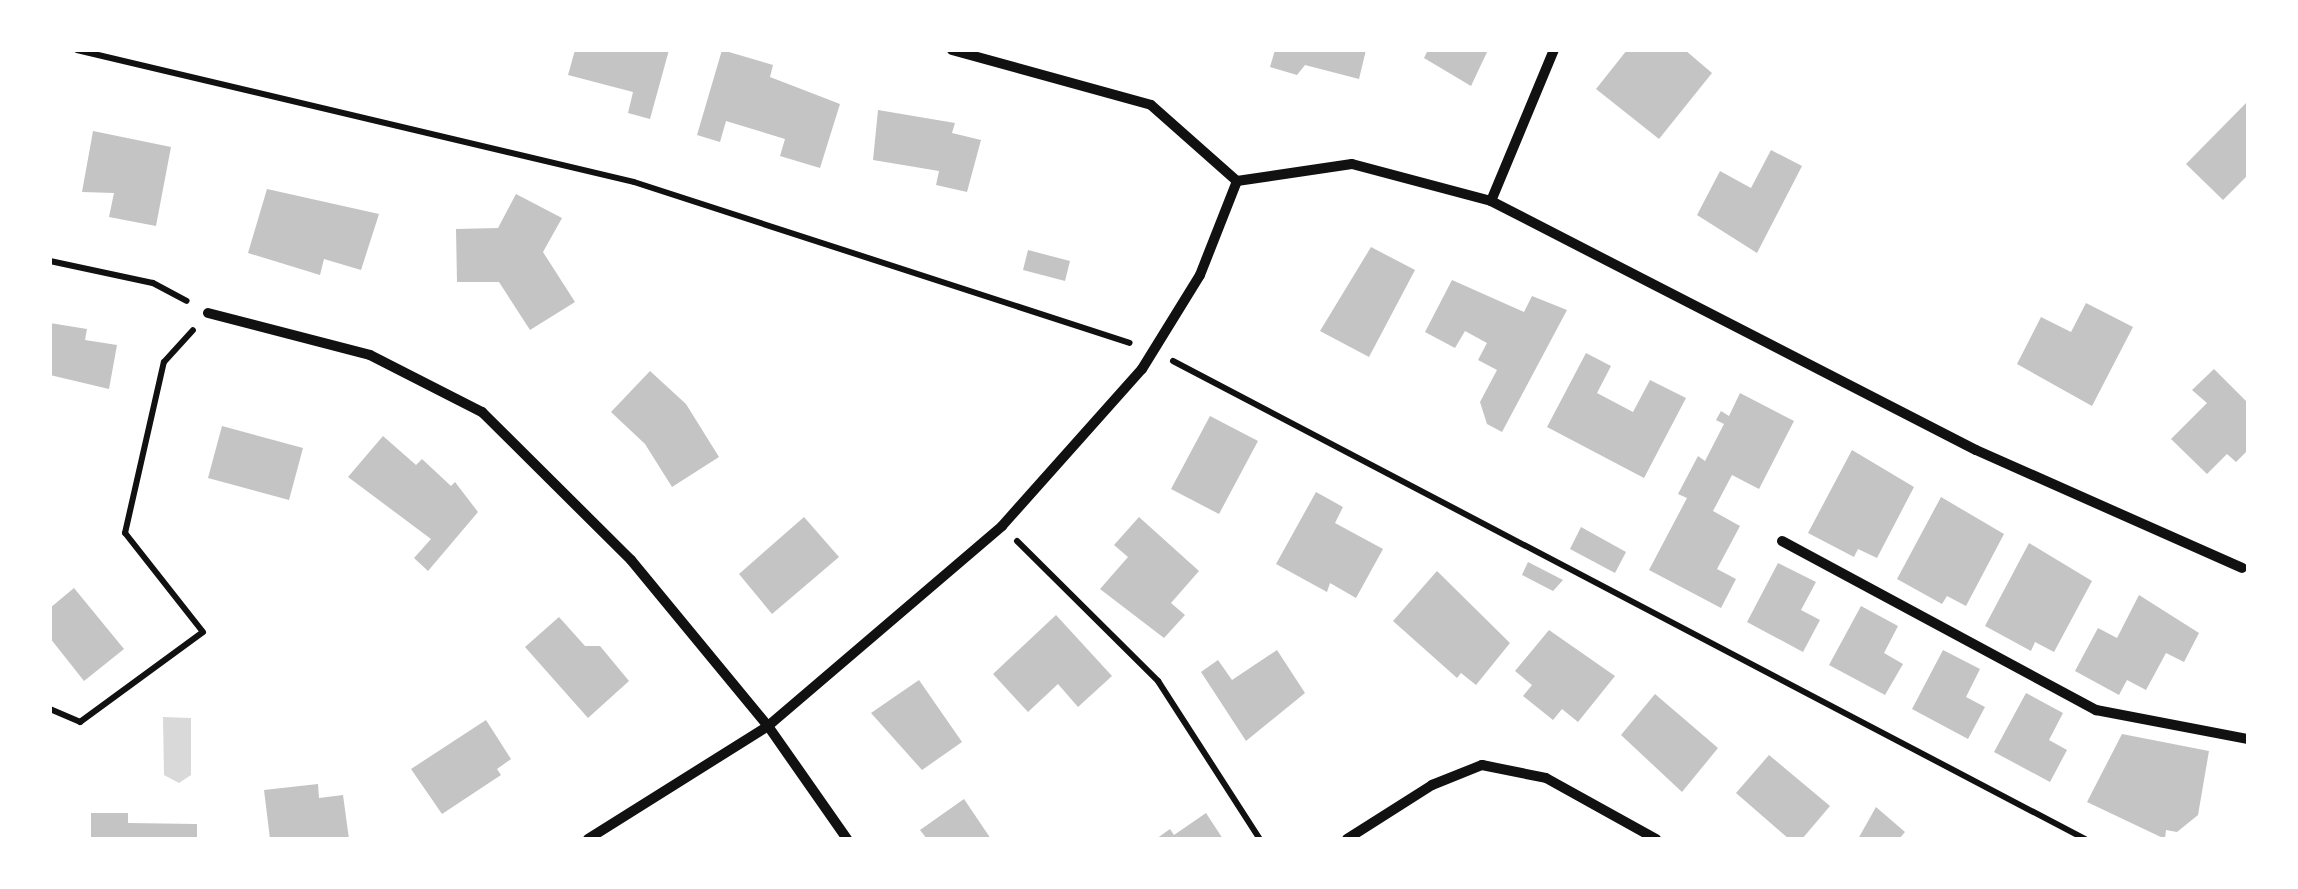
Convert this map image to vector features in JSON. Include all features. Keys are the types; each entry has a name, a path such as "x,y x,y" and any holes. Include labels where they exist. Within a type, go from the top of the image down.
{"street":[{"path":"952,50 1151,106 1237,180 1352,164 1492,202 1976,450 2246,570"},
{"path":"1492,202 1554,50"},
{"path":"588,839 768,726 1002,526 1142,369 1200,275 1237,180"},
{"path":"208,312 370,355 482,412 630,560 768,726 848,839"},
{"path":"1782,541 2096,710 2248,739"},
{"path":"1346,839 1432,785 1482,764 1546,778 1656,839"}],"path":[{"path":"50,262 152,284 208,312 164,362 125,533 204,632 80,722 50,708"},
{"path":"1002,526 1158,682 1260,839"}],"shaded area":[{"path":"163,717 191,718 191,775 179,783 164,775"}],"building":[{"path":"575,50 669,50 650,119 628,113 633,92 568,75"},
{"path":"722,50 773,65 770,77 840,104 820,168 780,156 785,139 726,121 720,142 697,135"},
{"path":"1275,50 1366,50 1359,79 1305,65 1297,75 1270,67"},
{"path":"1428,50 1488,50 1471,86 1424,58"},
{"path":"1627,50 1685,50 1712,73 1659,139 1596,89"},
{"path":"2248,101 2248,175 2223,200 2186,164"},
{"path":"878,110 955,123 952,133 981,140 967,192 936,185 939,171 873,160"},
{"path":"93,131 171,147 156,226 109,217 114,193 82,192"},
{"path":"1771,150 1802,166 1757,253 1697,215 1720,171 1751,188"},
{"path":"267,189 379,214 361,270 324,259 320,275 248,253"},
{"path":"516,194 562,218 543,252 575,302 530,330 499,282 457,282 456,229 498,228"},
{"path":"1371,247 1415,270 1369,357 1320,331"},
{"path":"1028,250 1070,261 1065,281 1023,270"},
{"path":"1452,280 1524,312 1532,296 1567,310 1502,432 1487,424 1480,402 1497,370 1478,360 1487,343 1465,331 1455,348 1425,332"},
{"path":"2086,303 2133,327 2092,406 2017,364 2041,317 2071,332"},
{"path":"50,323 87,329 85,340 117,345 109,389 50,375"},
{"path":"1586,353 1611,366 1597,393 1633,412 1650,380 1686,398 1644,478 1547,427"},
{"path":"2214,369 2248,403 2248,450 2236,462 2227,454 2207,474 2171,439 2207,403 2192,390"},
{"path":"650,371 686,404 719,457 672,487 645,444 611,412"},
{"path":"1740,393 1794,421 1759,489 1732,475 1713,511 1740,526 1717,569 1736,579 1721,608 1649,570 1687,498 1678,494 1698,456 1705,461 1724,424 1716,420 1721,411 1729,416"},
{"path":"1210,416 1258,441 1219,514 1171,489"},
{"path":"222,426 303,448 289,500 208,478"},
{"path":"383,436 416,465 422,459 451,486 455,482 478,512 428,571 414,558 431,539 348,477"},
{"path":"1852,450 1914,487 1877,558 1858,549 1854,557 1808,533"},
{"path":"1316,492 1343,507 1335,523 1383,549 1356,598 1330,583 1327,592 1276,564"},
{"path":"1941,497 2004,534 1966,606 1947,596 1942,604 1897,579"},
{"path":"804,517 839,557 772,614 739,574"},
{"path":"1139,517 1199,571 1171,603 1185,615 1164,638 1100,589 1128,557 1114,545"},
{"path":"1581,527 1626,552 1615,573 1570,549"},
{"path":"2029,543 2092,581 2054,652 2035,642 2031,651 1985,626"},
{"path":"1528,562 1563,580 1553,591 1522,575"},
{"path":"1778,563 1816,582 1801,610 1820,620 1803,652 1747,622"},
{"path":"1437,571 1510,643 1476,685 1461,673 1457,678 1393,621"},
{"path":"74,588 124,649 84,681 50,638 50,608"},
{"path":"2139,595 2199,633 2184,662 2166,653 2146,690 2127,680 2119,695 2075,671 2098,628 2117,638"},
{"path":"1861,606 1898,626 1884,653 1903,664 1885,695 1829,665"},
{"path":"1056,615 1112,676 1078,707 1058,684 1028,712 993,674"},
{"path":"559,617 585,646 600,646 629,681 588,718 525,647"},
{"path":"1549,630 1615,676 1578,722 1562,709 1553,720 1523,696 1532,685 1515,671"},
{"path":"1277,650 1305,693 1246,741 1201,672 1218,660 1232,680"},
{"path":"1943,650 1980,669 1966,697 1985,707 1968,739 1912,709"},
{"path":"919,680 962,742 922,770 871,713"},
{"path":"2026,693 2063,713 2049,740 2067,750 2050,782 1994,752"},
{"path":"1655,694 1718,748 1682,792 1621,735"},
{"path":"486,720 511,759 497,769 501,775 442,814 411,769"},
{"path":"2122,734 2209,751 2198,815 2177,832 2166,830 2165,839 2087,802"},
{"path":"1769,755 1830,806 1802,839 1789,839 1736,793"},
{"path":"318,784 319,798 343,795 349,839 270,839 264,790"},
{"path":"964,799 991,839 927,839 920,830"},
{"path":"1876,807 1905,832 1899,839 1858,839"},
{"path":"91,813 128,813 128,823 197,824 197,839 91,839"},
{"path":"1206,813 1223,839 1156,839 1170,829 1174,835"}]}
